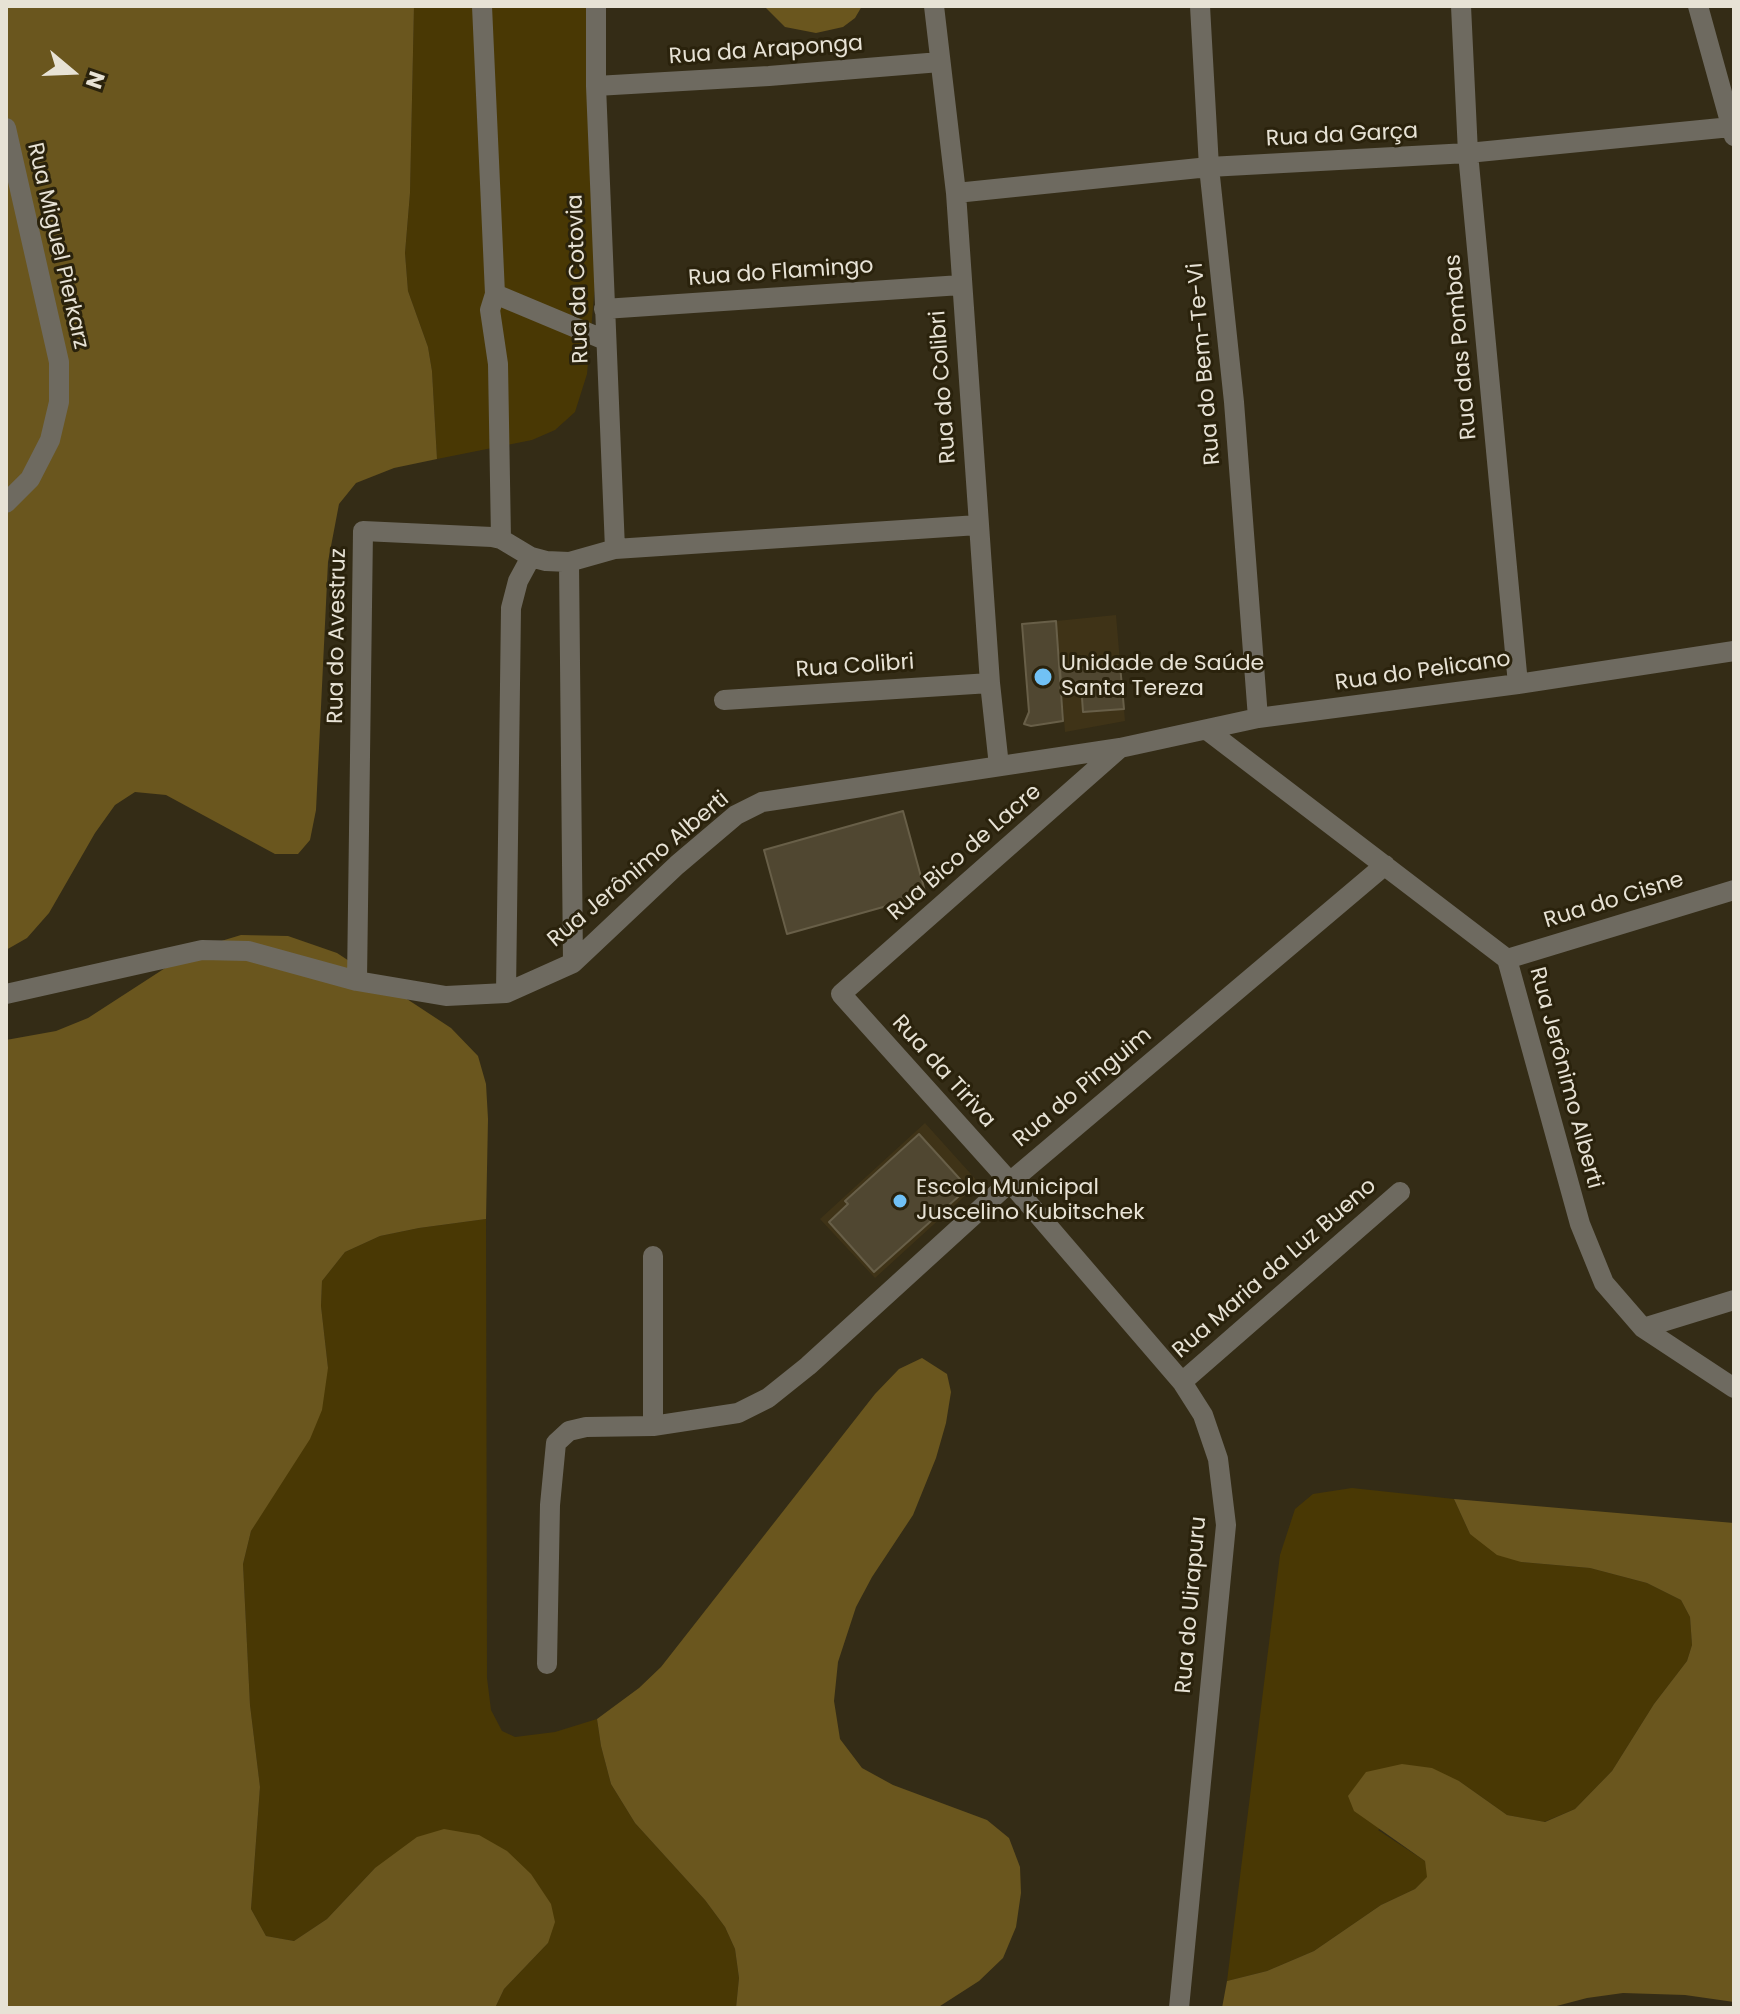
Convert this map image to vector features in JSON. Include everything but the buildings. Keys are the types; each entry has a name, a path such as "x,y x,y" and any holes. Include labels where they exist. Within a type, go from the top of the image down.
{"street":[{"path":"482,6 495,294 490,310 498,364 501,539"},
{"name":"Rua da Cotovia","path":"596,6 596,86 615,549"},
{"name":"Rua do Colibri","path":"934,6 956,193 978,525 999,766"},
{"name":"Rua do Bem-Te-Vi","path":"1200,6 1209,167 1234,402 1258,718"},
{"name":"Rua das Pombas","path":"1461,6 1468,153 1518,684"},
{"path":"1698,6 1732,132"},
{"name":"Rua da Araponga","path":"596,86 940,62"},
{"name":"Rua Miguel Pierkarz","path":"6,128 59,362 59,402 50,440 30,479 6,503"},
{"name":"Rua da Garça","path":"956,193 1209,167 1468,153 1732,132"},
{"name":"Rua do Flamingo","path":"604,309 961,285"},
{"path":"495,294 605,340"},
{"name":"Rua do Avestruz","path":"357,981 363,531 501,539 531,557 569,562 615,549 978,525"},
{"path":"506,993 511,608 518,581 531,557"},
{"path":"569,562 573,963"},
{"name":"Rua do Pelicano","path":"1120,748 1258,718 1518,684 1734,651"},
{"name":"Rua Colibri","path":"724,700 990,683"},
{"name":"Rua Jerônimo Alberti","path":"1207,730 1507,959 1580,1224 1604,1283 1643,1328 1734,1388"},
{"name":"Rua Jerônimo Alberti","path":"6,994 202,950 248,951 357,981 446,996 506,993 573,963 724,825 762,802 1120,748"},
{"name":"Rua Bico de Lacre","path":"841,994 1120,748"},
{"name":"Rua do Pinguim","path":"547,1664 550,1505 556,1443 569,1431 586,1427 653,1426 738,1413 768,1398 808,1366 1010,1182 1385,865"},
{"name":"Rua do Cisne","path":"1507,959 1734,890"},
{"name":"Rua da Tiriva","path":"841,994 1010,1182"},
{"name":"Rua do Uirapuru","path":"1010,1182 1182,1382 1203,1415 1218,1459 1226,1525 1177,2007"},
{"name":"Rua Maria da Luz Bueno","path":"1182,1382 1400,1192"},
{"path":"653,1256 653,1426"},
{"path":"1643,1328 1734,1300"}],"shaded area":[{"path":"6,6 414,6 410,193 405,253 408,291 428,347 432,371 437,459 394,468 356,483 339,504 328,562 316,810 310,840 298,854 275,854 166,795 135,792 115,805 95,833 49,913 27,938 6,950"},
{"path":"414,6 587,6 596,274 587,374 575,412 555,430 532,440 437,459 432,371 428,347 408,291 405,253 410,193"},
{"path":"764,6 862,6 855,18 843,27 816,33 785,27"},
{"path":"1116,615 1125,721 1065,732 1056,621"},
{"path":"241,935 288,936 337,953 451,1028 478,1056 486,1084 488,1119 486,1219 380,1236 345,1252 322,1281 321,1306 328,1368 322,1410 310,1439 251,1531 243,1564 250,1705 260,1787 251,1909 266,1936 294,1941 327,1919 375,1868 417,1837 444,1829 479,1835 507,1851 531,1874 551,1904 555,1922 548,1943 504,1989 495,2008 6,2008 6,1040 56,1031 88,1018 176,961 208,945"},
{"name":"Escola Municipal Juscelino Kubitschek","path":"925,1123 979,1183 875,1278 820,1219"},
{"path":"486,1219 487,1678 491,1710 502,1731 515,1737 555,1732 597,1719 611,1784 635,1823 705,1900 725,1927 735,1949 739,1978 736,2008 495,2008 504,1989 548,1943 375,1868 327,1919 294,1941 266,1936 251,1909 260,1787 250,1705 243,1564 251,1531 268,1502 328,1368 321,1306 322,1281 345,1252 380,1236"},
{"path":"922,1358 947,1374 951,1392 946,1423 936,1458 913,1515 856,1607 838,1662 834,1701 840,1739 862,1768 893,1785 987,1820 1009,1838 1020,1867 1021,1893 1016,1927 1003,1958 979,1981 937,2008 736,2008 739,1978 735,1949 725,1927 705,1900 635,1823 611,1784 597,1719 639,1688 661,1667 875,1394 899,1369"},
{"path":"1352,1488 1454,1499 1470,1534 1521,1562 1590,1568 1647,1583 1681,1600 1690,1617 1692,1645 1687,1661 1654,1704 1612,1771 1575,1809 1544,1822 1507,1815 1459,1781 1378,1830 1425,1861 1428,1877 1415,1889 1381,1905 1314,1951 1267,1971 1227,1981 1280,1555 1295,1509 1313,1494"},
{"path":"1454,1499 1734,1523 1734,2002 1685,1995 1623,1993 1549,2008 1222,2008 1227,1981 1267,1971 1314,1951 1381,1905 1415,1889 1427,1877 1425,1861 1354,1811 1348,1796 1366,1772 1402,1764 1432,1768 1459,1781 1507,1815 1545,1822 1575,1809 1612,1771 1654,1704 1687,1661 1692,1645 1690,1617 1681,1600 1647,1583 1590,1568 1521,1562 1497,1555 1470,1534"}],"place":[{"name":"Unidade de Saúde Santa Tereza","path":"1043,677"},
{"name":"Escola Municipal Juscelino Kubitschek","path":"900,1201"}]}
